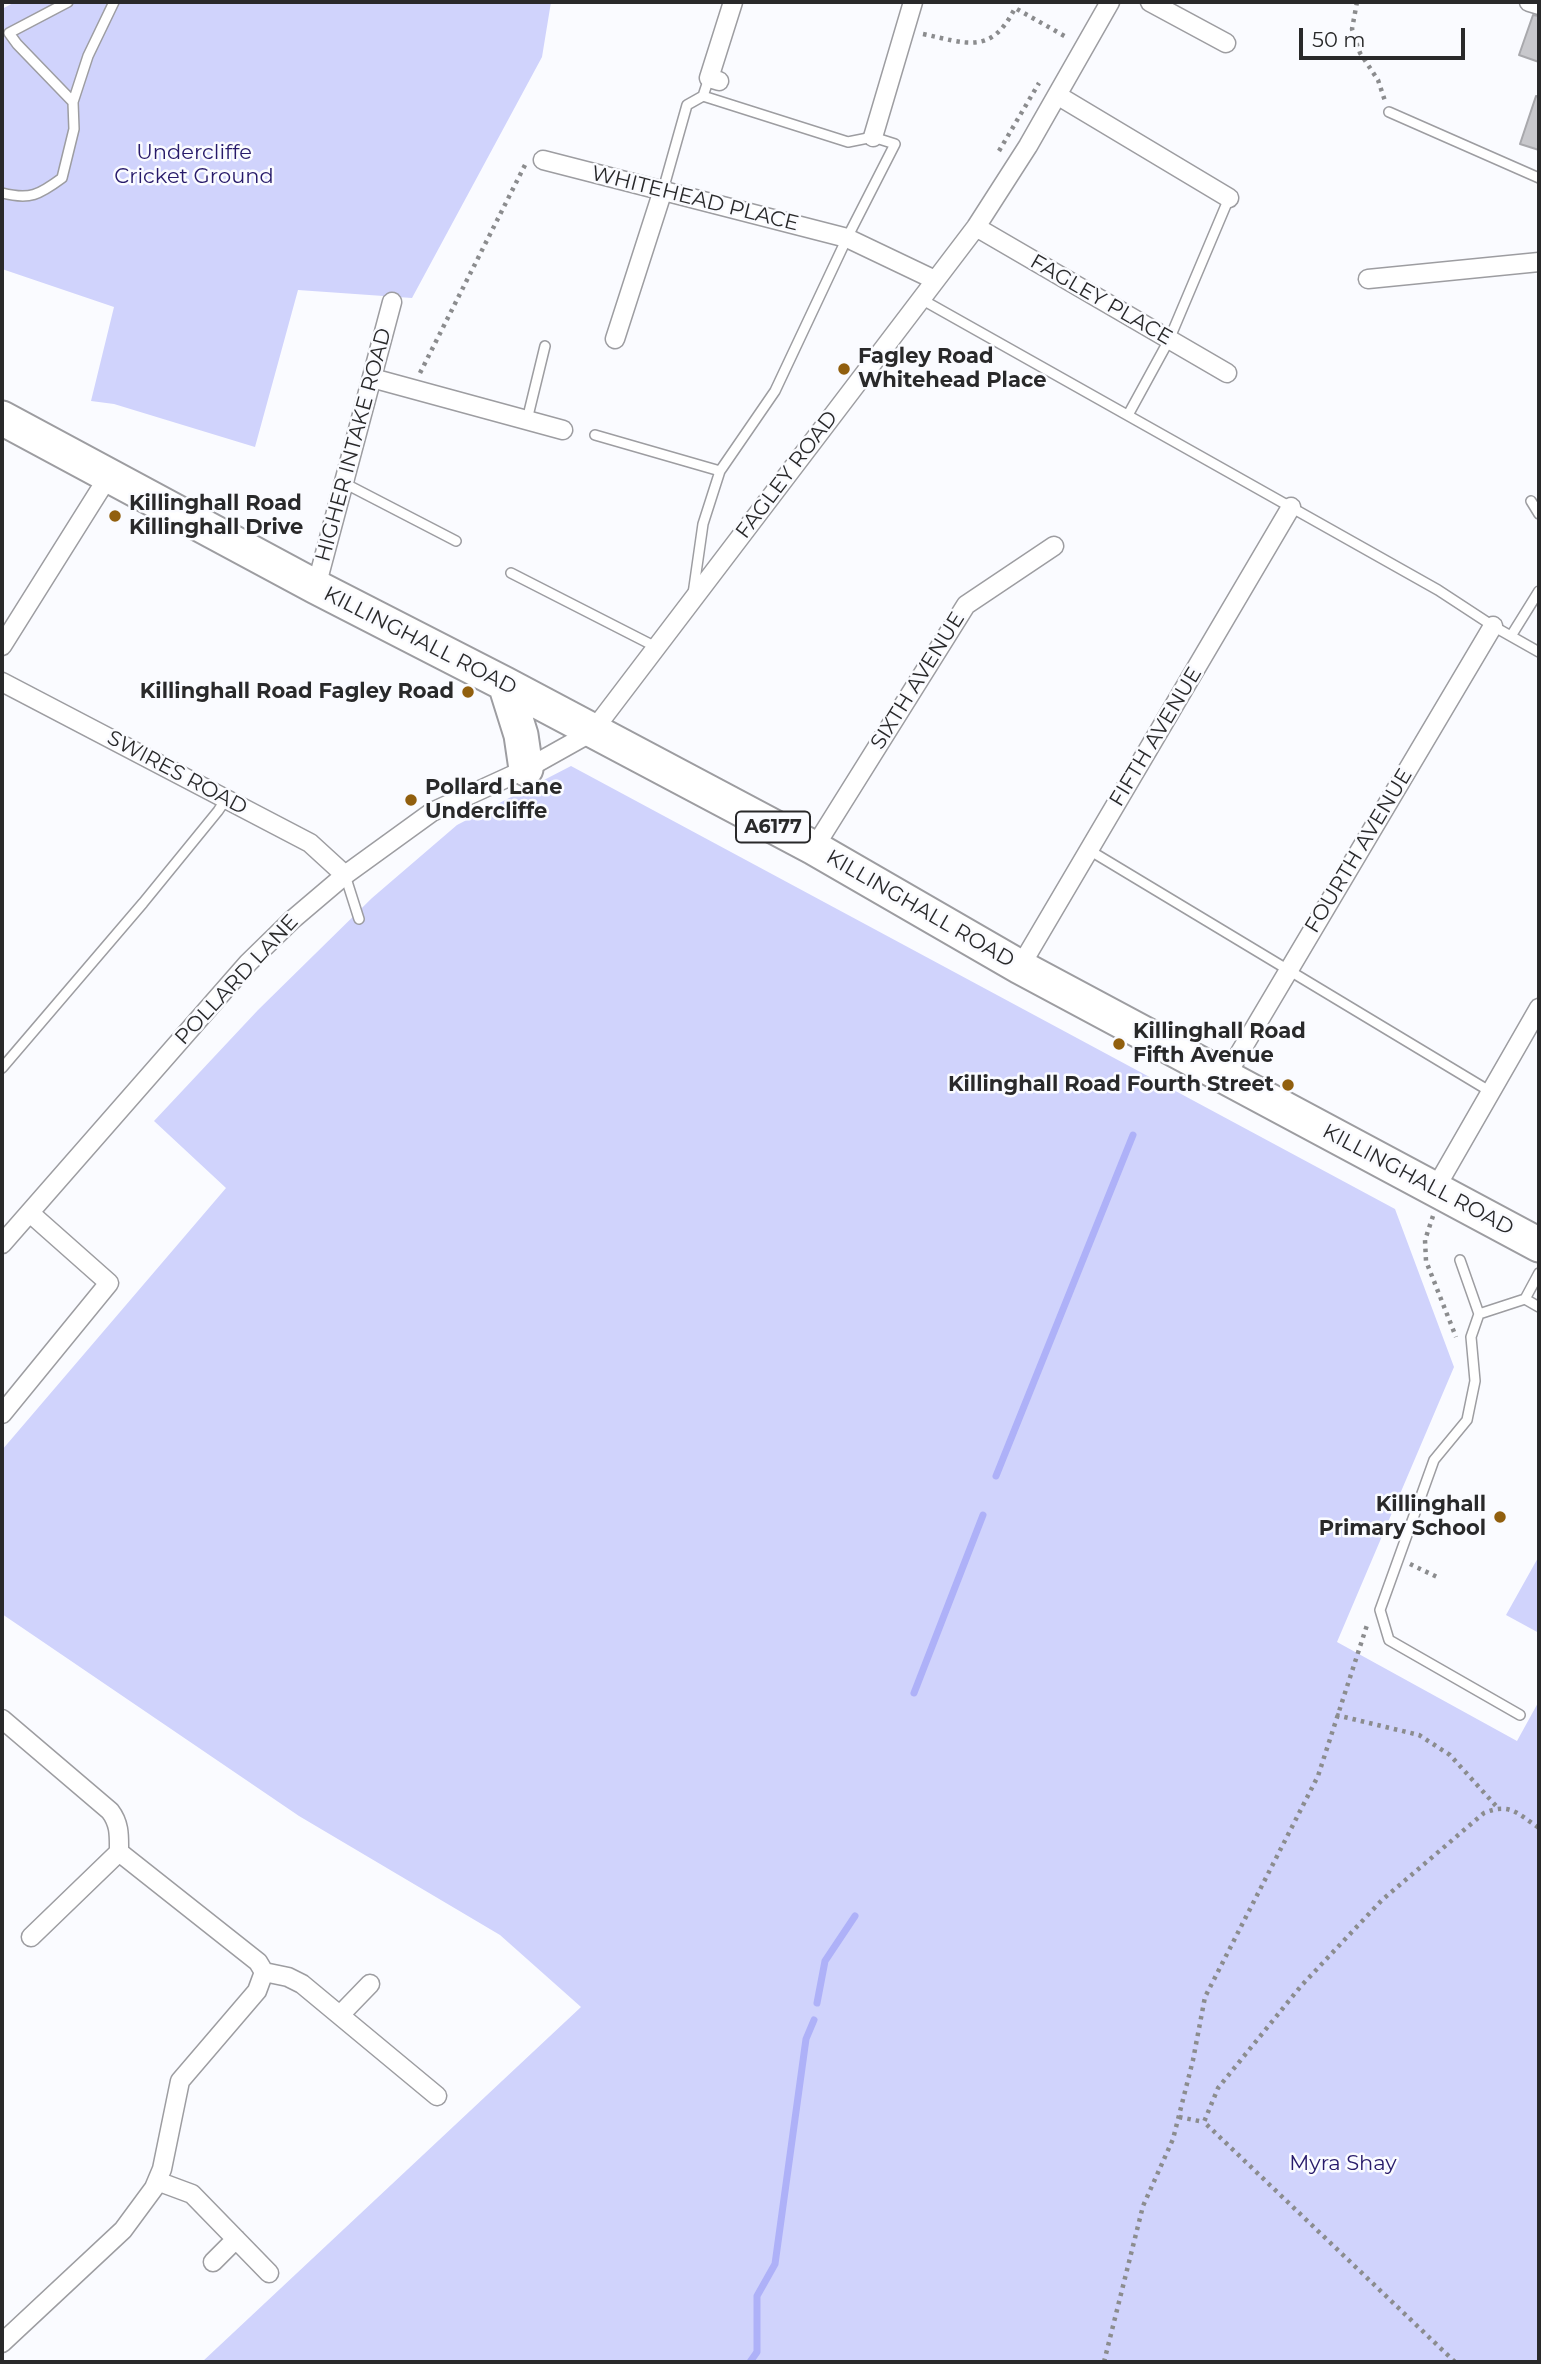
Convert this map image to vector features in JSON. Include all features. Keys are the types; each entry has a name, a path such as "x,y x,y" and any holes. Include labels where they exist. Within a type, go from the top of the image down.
{"highway":[{"name":"KILLINGHALL ROAD","path":"2,418 108,477 814,848 1020,967 1539,1245"},
{"path":"505,684 521,734 526,769"}],"street":[{"path":"714,80 733,2"},
{"path":"873,137 913,2"},
{"name":"FAGLEY ROAD","path":"592,732 976,227 1028,146 1110,2"},
{"path":"1150,2 1226,43"},
{"path":"1529,2 1539,5"},
{"path":"1057,95 1230,198"},
{"name":"WHITEHEAD PLACE","path":"543,160 847,238 935,280"},
{"path":"615,339 663,190"},
{"name":"FAGLEY PLACE","path":"976,227 1227,373"},
{"path":"1368,279 1539,262"},
{"name":"HIGHER INTAKE ROAD","path":"316,587 392,302"},
{"path":"372,378 562,429"},
{"path":"2,645 108,477"},
{"name":"FIFTH AVENUE","path":"1020,967 1291,507"},
{"name":"SIXTH AVENUE","path":"814,848 966,605 1054,546"},
{"name":"FOURTH AVENUE","path":"1226,1076 1493,626"},
{"name":"SWIRES ROAD","path":"2,682 310,843 345,875"},
{"name":"POLLARD LANE","path":"2,1244 248,963 292,920 345,875 432,812 526,769 592,732"},
{"path":"1438,1191 1539,1008"},
{"path":"2,1414 109,1283 30,1213"},
{"path":"2,1719 110,1811 119,1828 119,1852 31,1937"},
{"path":"2,2343 124,2230 157,2181 162,2169 180,2081 263,1982 264,1972 258,1962 119,1852"},
{"path":"264,1972 288,1977 302,1984 437,2096"},
{"path":"340,2015 370,1984"},
{"path":"157,2181 192,2194 269,2273"},
{"path":"213,2262 236,2239"}],"lane":[{"path":"68,2 9,33 74,102"},
{"path":"2,193 20,198 41,194 62,178 74,129 74,102 88,56 114,2"},
{"path":"663,190 687,105 703,96 714,80"},
{"path":"692,599 703,524 720,471 775,391 895,144 873,137 849,142 703,96"},
{"path":"1389,112 1539,178"},
{"path":"1128,415 1169,340 1230,198"},
{"path":"921,299 1438,590 1539,652"},
{"path":"527,420 545,346"},
{"path":"595,435 720,471"},
{"path":"344,483 456,541"},
{"path":"1531,501 1539,514"},
{"path":"511,573 656,647"},
{"path":"1511,636 1539,591"},
{"path":"2,1068 143,904 226,799"},
{"path":"1089,850 1491,1092"},
{"path":"345,875 359,919"},
{"path":"1460,1261 1479,1314 1471,1337 1475,1381 1467,1420 1434,1460 1380,1610 1390,1640 1520,1715"},
{"path":"1479,1314 1525,1299 1539,1273"},
{"path":"1525,1299 1539,1307"}],"path":[{"path":"1357,2 1352,29 1360,53 1378,80 1389,112"},
{"path":"905,30 969,44 990,40 1003,29 1016,8 1084,47"},
{"path":"1059,49 1073,25"},
{"path":"997,153 1045,72"},
{"path":"412,389 525,165 543,160"},
{"path":"1438,1191 1424,1240 1426,1261 1458,1341"},
{"path":"1398,1558 1437,1577"},
{"path":"1106,2361 1143,2206 1173,2139 1179,2117 1205,1997 1318,1776 1370,1614"},
{"path":"1336,1715 1419,1735 1450,1755 1497,1807"},
{"path":"1204,2122 1217,2088 1301,1986 1382,1900 1484,1812 1497,1807 1509,1808 1539,1828"},
{"path":"1179,2117 1204,2122 1455,2362"}],"green space":[{"name":"Undercliffe Cricket Ground","path":"15,2 551,2 542,57 412,298 298,290 255,447 114,404 91,401 114,307 2,269 2,9"},
{"name":"Myra Shay","path":"571,766 1395,1209 1454,1367 1337,1642 1517,1741 1539,1701 1539,2362 202,2362 581,2007 500,1935 299,1816 2,1614 2,1450 226,1188 154,1121 258,1010 372,898 457,825"},
{"path":"1539,1556 1539,1633 1506,1615"}],"building":[{"path":"1533,15 1539,16 1539,62 1519,55"},
{"path":"1536,96 1539,97 1539,150 1520,144"}],"waterway":[{"path":"996,1476 1133,1135"},
{"path":"914,1693 983,1515"},
{"path":"817,2003 825,1961 855,1916"},
{"path":"750,2362 757,2352 757,2296 775,2264 806,2039 814,2020"}],"place":[{"name":"Fagley Road Whitehead Place","path":"844,369"},
{"name":"Killinghall Road Killinghall Drive","path":"115,516"},
{"name":"Killinghall Road Fagley Road","path":"468,692"},
{"name":"Pollard Lane Undercliffe","path":"411,800"},
{"name":"Killinghall Road Fifth Avenue","path":"1119,1044"},
{"name":"Killinghall Road Fourth Street","path":"1288,1085"},
{"name":"Killinghall Primary School","path":"1500,1517"}]}
